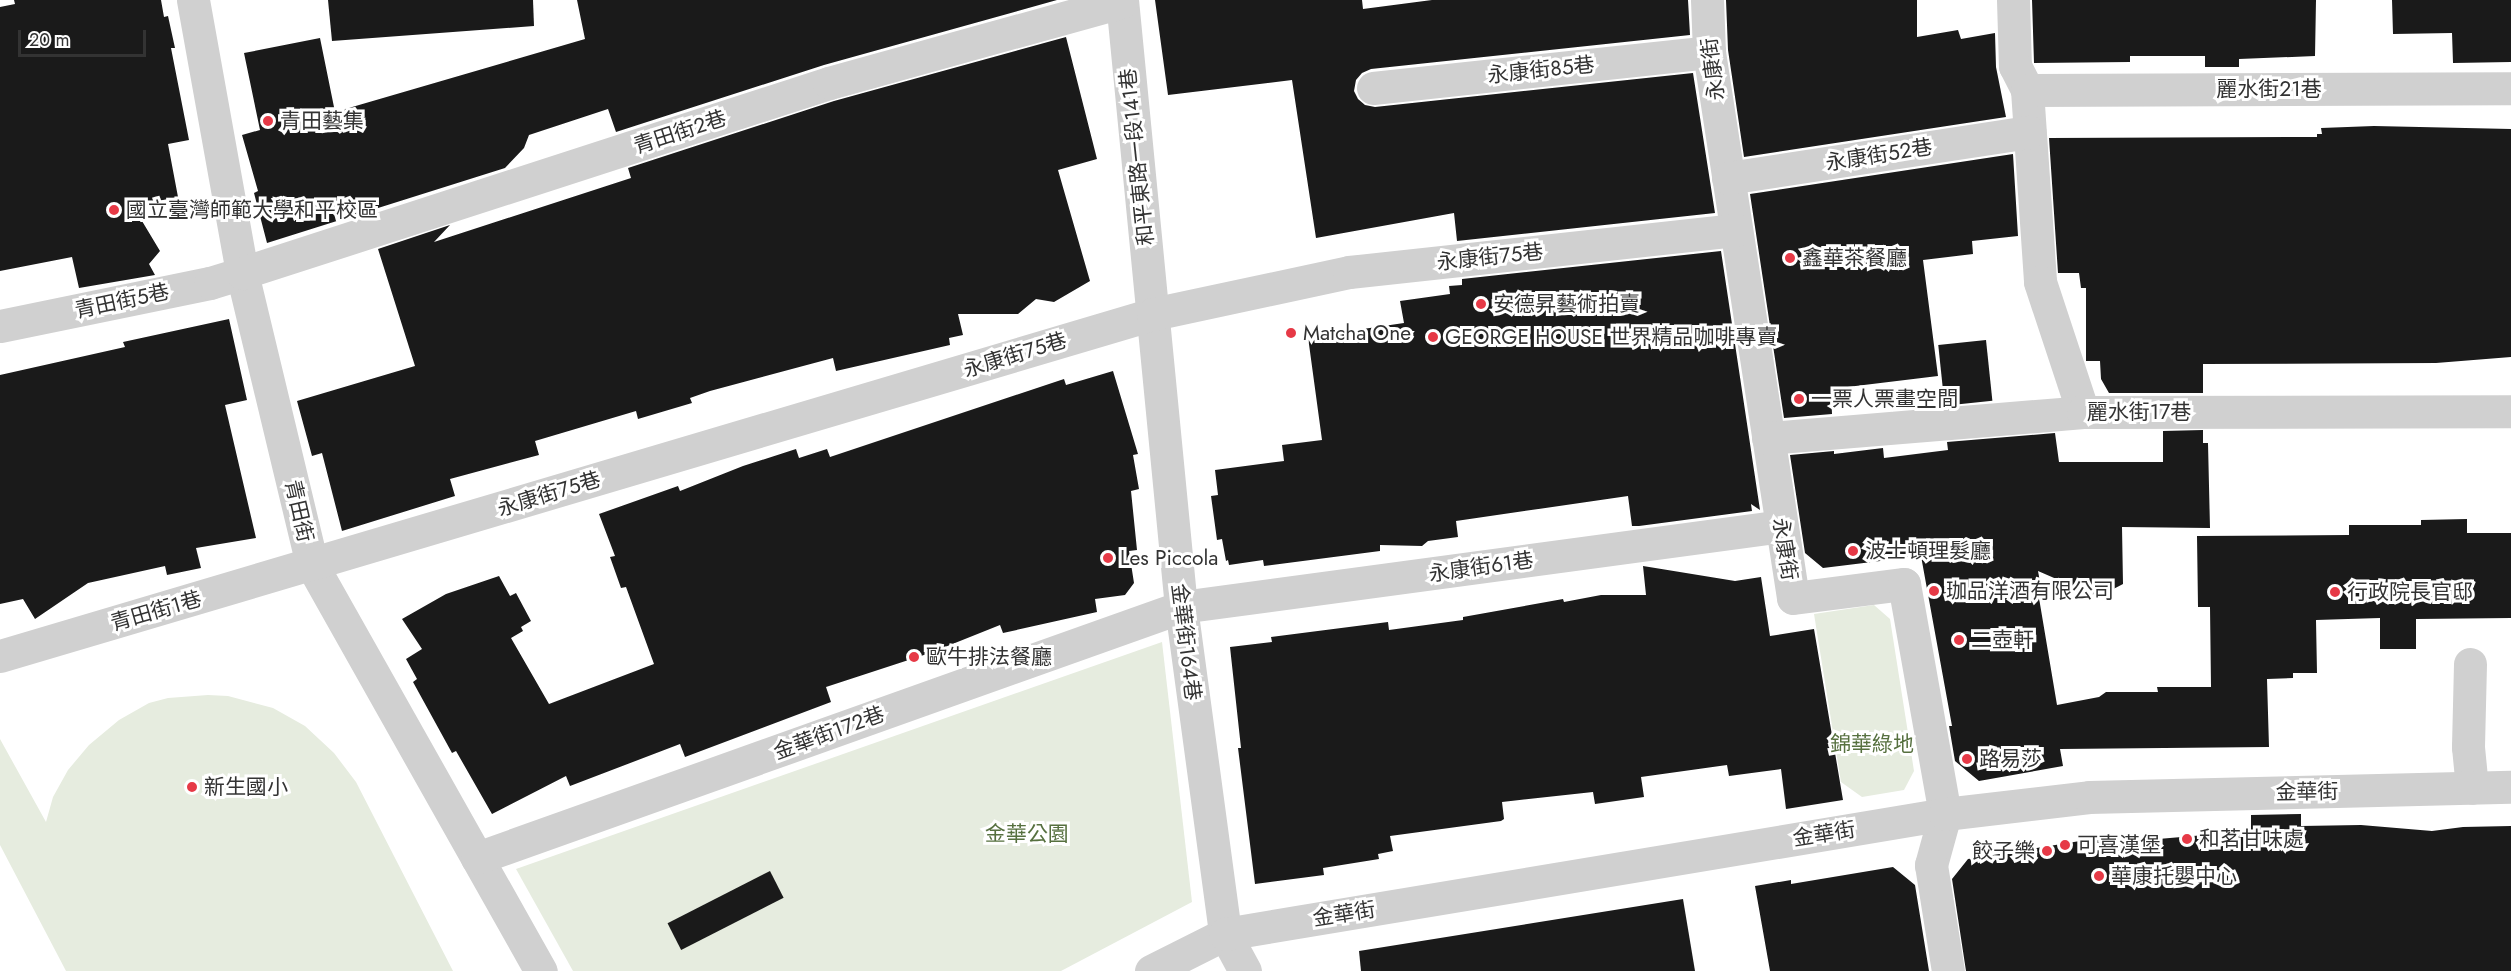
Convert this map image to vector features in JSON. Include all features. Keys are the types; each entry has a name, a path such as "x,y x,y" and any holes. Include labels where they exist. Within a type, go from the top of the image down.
{"street":[{"name":"青田街","path":"193,0 242,273 312,565 541,971"},
{"name":"永康街","path":"1707,0 1709,52 1793,598 1904,584 1945,814 1931,865 1948,971"},
{"path":"2013,0 2015,66 2028,90 2040,282 2083,412"},
{"name":"青田街2巷","path":"242,273 829,83 1122,1"},
{"name":"和平東路一段141巷","path":"1122,1 1153,314"},
{"name":"永康街85巷","path":"1372,88 1709,52"},
{"name":"麗水街21巷","path":"2028,90 2511,88"},
{"name":"永康街52巷","path":"1728,178 2030,132"},
{"name":"永康街75巷","path":"312,565 1153,314 1349,272 1736,230"},
{"name":"青田街5巷","path":"0,326 210,283 242,273"},
{"name":"金華街164巷","path":"1153,314 1181,607 1225,934"},
{"name":"麗水街17巷","path":"1768,438 2083,412 2511,411"},
{"name":"永康街61巷","path":"1181,607 1782,526"},
{"name":"青田街1巷","path":"0,656 312,565"},
{"name":"金華街172巷","path":"477,858 1181,607"},
{"path":"2470,663 2468,747 2472,788"},
{"name":"金華街","path":"1151,971 1225,934 1945,814 2089,797 2511,787"},
{"path":"1225,934 1245,971"}],"green space":[{"name":"錦華綠地","path":"1874,605 1890,619 1914,771 1904,790 1862,797 1841,782 1814,614"},
{"name":"金華公園","path":"1162,642 1192,902 1061,971 573,971 516,869"},
{"name":"新生國小","path":"228,696 273,708 305,726 334,753 356,782 453,971 66,971 0,845 0,739 46,822 53,797 68,770 89,745 119,720 149,703 168,698"}],"building":[{"path":"14,0 161,0 164,17 168,16 175,48 171,48 189,140 168,144 178,197 133,206 160,251 149,264 155,275 79,288 72,257 0,271 0,7 15,4"},
{"path":"328,0 533,0 534,26 332,41"},
{"path":"577,0 1057,0 824,65 616,132 608,109 529,135 524,148 505,168 267,243 254,193 258,191 242,135 260,130 244,53 320,38 335,112 585,39"},
{"path":"1155,0 1362,0 1363,9 1432,0 1688,0 1690,35 1371,69 1362,73 1356,80 1354,91 1365,105 1375,107 1693,73 1715,213 1457,241 1454,213 1316,238 1292,80 1168,95"},
{"path":"1726,0 1917,0 1917,37 1958,30 1961,39 1995,33 1996,67 2006,117 1744,157 1728,50"},
{"path":"2032,0 2316,0 2315,56 2239,59 2239,67 2205,67 2205,56 2130,56 2130,62 2034,63"},
{"path":"2392,0 2511,0 2511,62 2453,63 2452,33 2393,34"},
{"path":"1066,37 1097,159 1058,170 1090,281 1054,302 1036,299 1018,314 958,314 963,335 949,338 950,345 836,371 833,358 710,391 690,398 692,403 638,419 636,411 535,441 539,455 450,479 455,496 342,531 322,453 312,456 297,401 415,366 378,249 450,225 434,242 631,178 628,168 834,101"},
{"path":"2374,126 2511,129 2511,357 2436,363 2203,364 2203,393 2109,393 2101,379 2100,361 2086,361 2086,288 2081,288 2079,273 2058,273 2049,138 2317,137 2317,134 2322,134 2321,128"},
{"path":"2013,154 2018,236 1972,241 1973,254 1923,260 1938,376 1831,389 1832,414 1784,418 1750,194"},
{"path":"1721,251 1760,510 1751,504 1752,511 1632,526 1628,496 1456,521 1458,537 1428,541 1422,546 1380,545 1380,551 1264,566 1263,560 1229,565 1228,560 1226,561 1222,539 1217,540 1211,496 1218,495 1215,470 1284,461 1282,445 1322,440 1308,337 1404,323 1400,301 1450,294 1449,286 1462,285 1462,279"},
{"path":"229,319 247,400 225,405 256,538 196,548 201,568 167,575 165,566 88,583 35,619 23,599 0,604 0,375 125,347 123,342"},
{"path":"1986,340 1992,401 1945,406 1938,345"},
{"path":"1113,371 1138,454 1133,455 1139,489 1131,491 1137,550 1129,551 1134,583 1125,595 1095,599 1097,612 1003,633 1000,625 930,653 826,687 831,702 685,757 680,744 570,786 566,776 492,814 456,751 452,753 413,682 417,679 406,659 422,649 402,619 446,594 499,576 510,596 516,593 531,621 521,627 523,631 511,638 549,704 654,664 626,587 621,588 610,557 615,556 599,514 678,486 680,491 743,466 796,449 799,458 827,449 830,457 1064,379 1066,385"},
{"path":"2203,430 2203,443 2208,443 2210,528 2122,527 2123,584 2102,595 2091,594 2038,571 2043,598 2039,598 2057,705 2099,697 2106,692 2158,692 2157,687 2211,687 2210,607 2198,607 2197,536 2349,535 2349,525 2421,525 2421,520 2467,519 2467,533 2511,533 2511,618 2416,619 2416,649 2380,649 2380,618 2316,620 2317,673 2293,673 2293,678 2267,679 2269,747 2060,749 2063,766 1979,781 1955,761 1949,726 1952,726 1921,556 1823,568 1805,553 1790,455 1834,451 1834,454 1883,448 1884,458 1948,450 1947,442 2055,433 2059,462 2163,462 2163,431"},
{"path":"1643,566 1735,581 1761,577 1770,636 1814,629 1843,800 1786,809 1781,769 1729,776 1727,765 1641,777 1644,797 1595,804 1593,792 1502,802 1504,819 1501,821 1390,836 1393,851 1378,854 1379,859 1323,868 1324,875 1255,884 1238,748 1241,748 1230,647 1272,642 1271,637 1388,622 1389,630 1463,620 1463,617 1563,599 1564,602 1601,595 1646,595"},
{"path":"2301,814 2301,826 2361,825 2432,831 2463,827 2511,826 2511,971 1966,971 1952,879 1968,859 2111,836 2112,843 2251,831 2251,815"},
{"path":"1893,867 1915,885 1929,971 1770,971 1755,886 1791,880 1791,884"},
{"path":"770,871 784,898 681,950 668,923"},
{"path":"1683,899 1695,971 1361,971 1359,951"}],"place":[{"name":"青田藝集","path":"268,121"},
{"name":"國立臺灣師範大學和平校區","path":"114,210"},
{"name":"鑫華茶餐廳","path":"1790,258"},
{"name":"安德昇藝術拍賣","path":"1481,304"},
{"name":"Matcha One","path":"1291,333"},
{"name":"GEORGE HOUSE 世界精品咖啡專賣","path":"1433,337"},
{"name":"一票人票畫空間","path":"1799,399"},
{"name":"波士頓理髮廳","path":"1853,551"},
{"name":"Les Piccola","path":"1108,558"},
{"name":"珈品洋酒有限公司","path":"1934,591"},
{"name":"行政院長官邸","path":"2335,592"},
{"name":"二壺軒","path":"1959,640"},
{"name":"歐牛排法餐廳","path":"914,657"},
{"name":"路易莎","path":"1967,759"},
{"name":"新生國小","path":"192,787"},
{"name":"和茗甘味處","path":"2187,839"},
{"name":"可喜漢堡","path":"2065,845"},
{"name":"餃子樂","path":"2047,851"},
{"name":"華康托嬰中心","path":"2099,876"}]}
